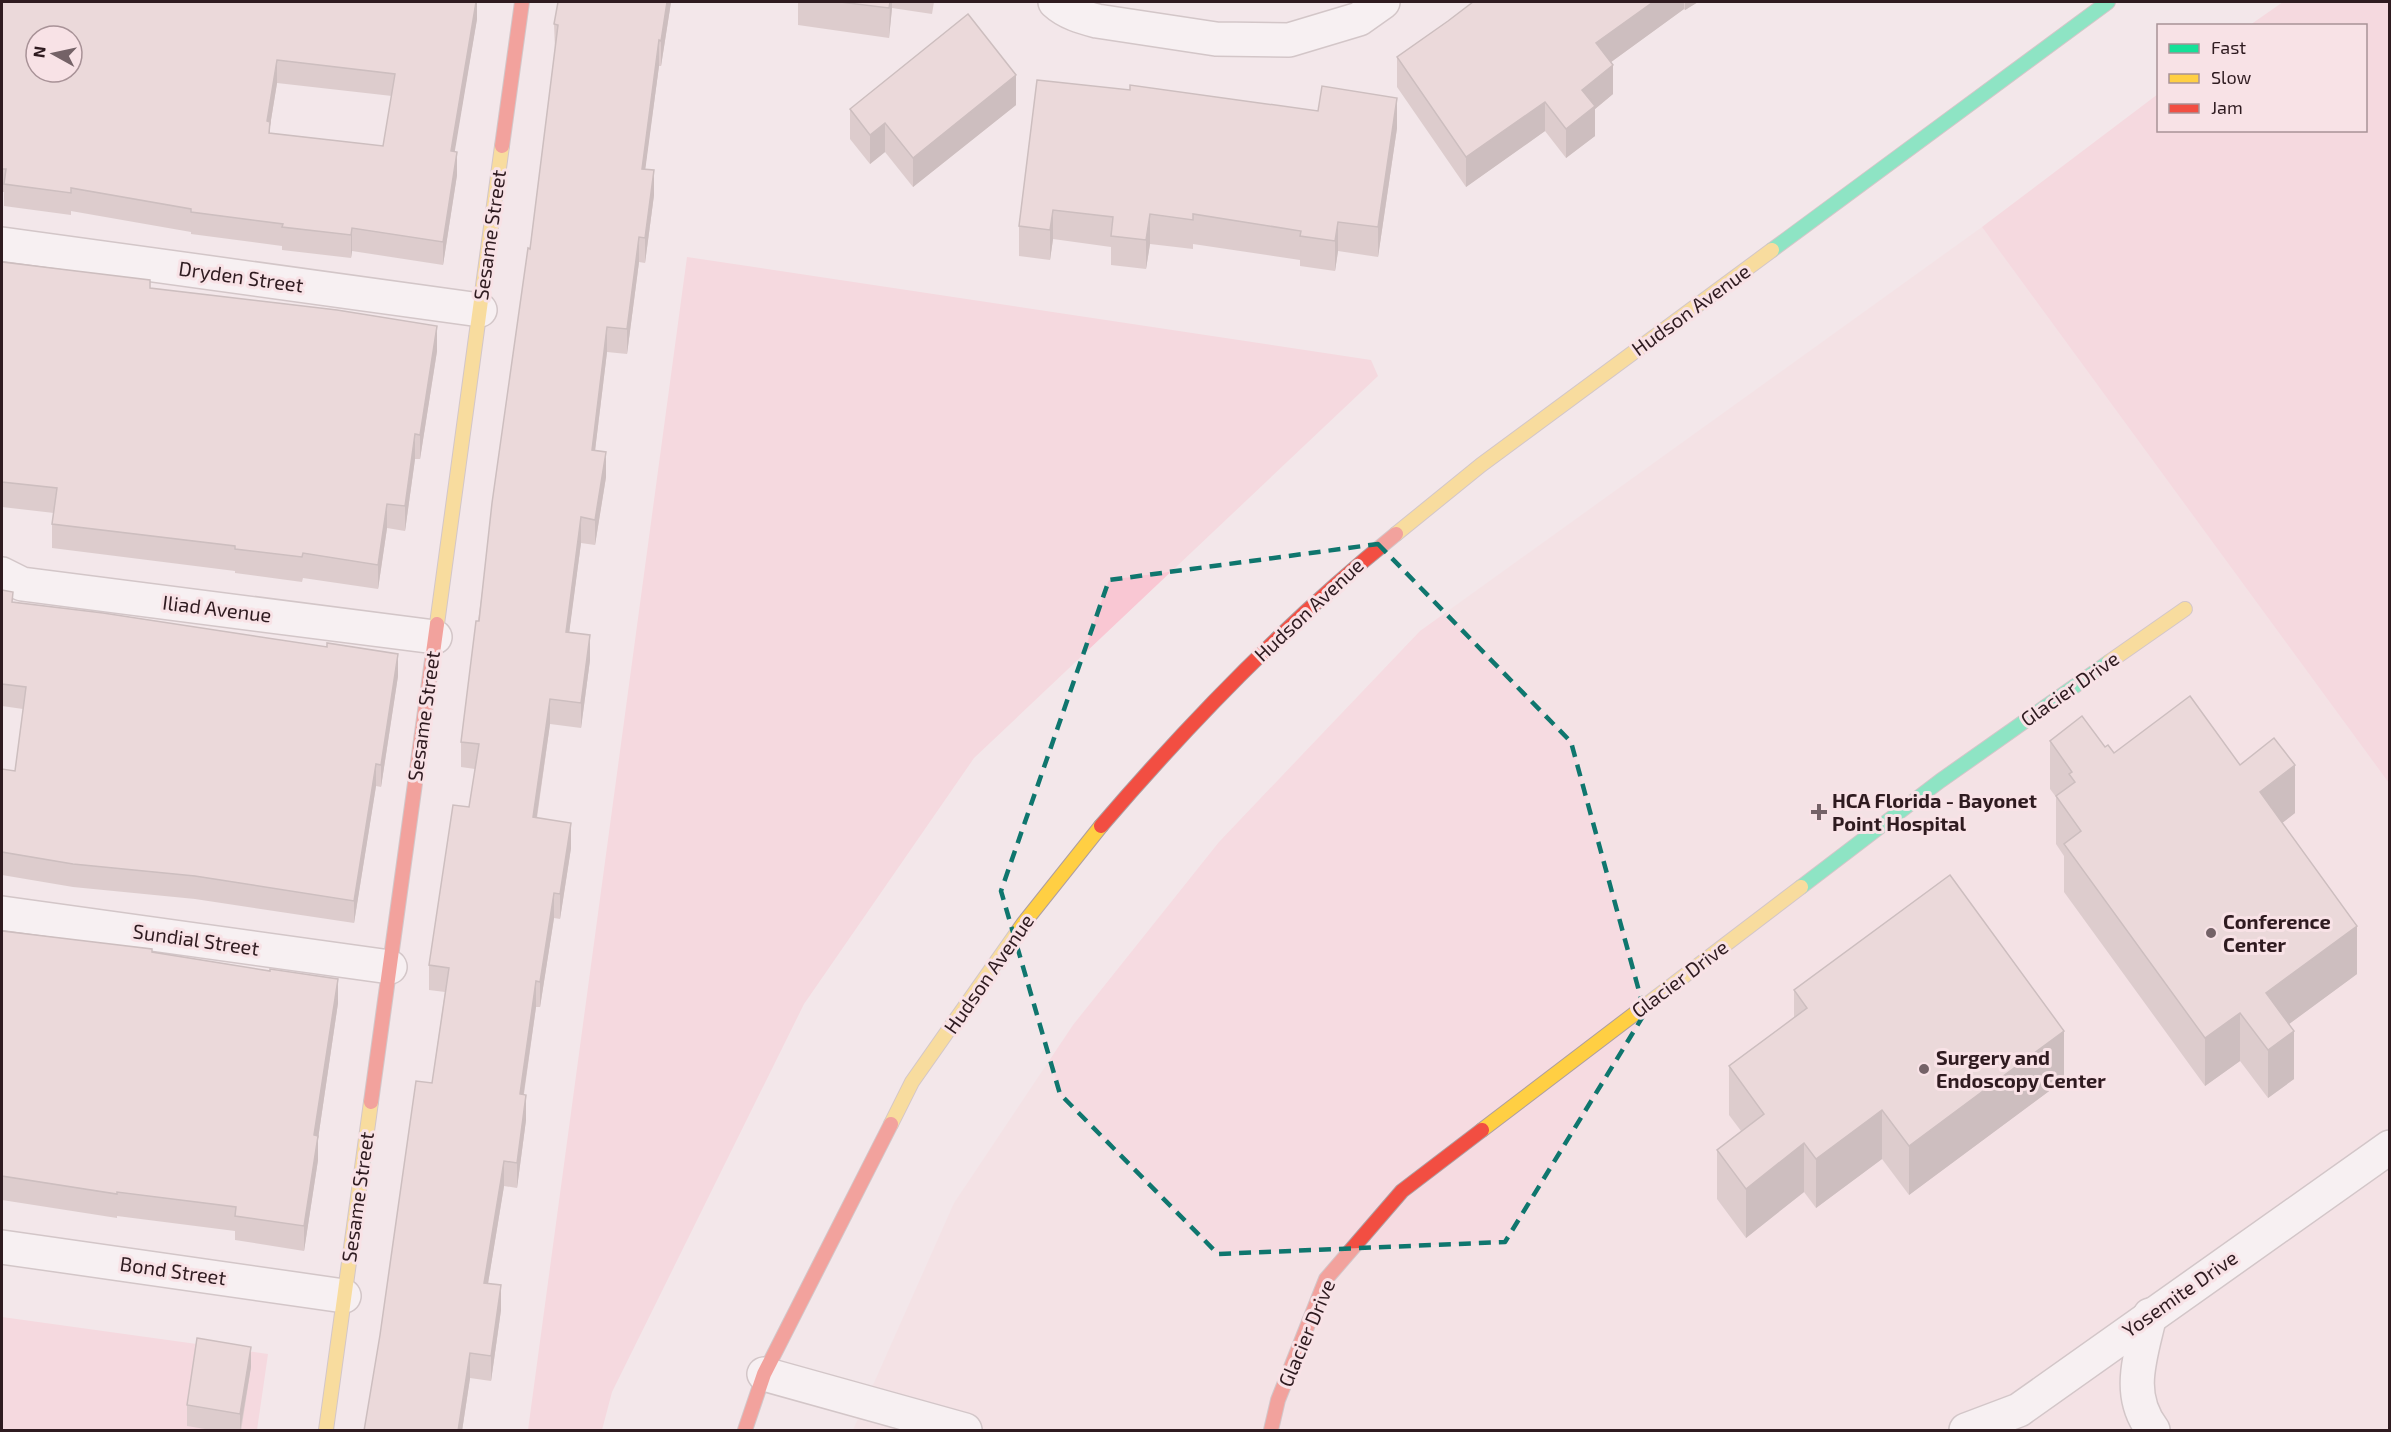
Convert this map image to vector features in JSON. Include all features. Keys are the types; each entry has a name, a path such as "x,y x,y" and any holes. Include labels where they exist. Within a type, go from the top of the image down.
{"street":[{"name":"Sesame Street","path":"326,1431 522,2"},
{"path":"1056,2 1078,16 1097,21 1216,39 1289,40 1359,19 1383,2"},
{"name":"Hudson Avenue","path":"745,1431 764,1374 912,1082 1023,924 1102,825 1198,716 1346,574 1481,465 2108,2"},
{"name":"Dryden Street","path":"2,244 480,310"},
{"name":"Iliad Avenue","path":"2,574 22,584 435,637"},
{"name":"Glacier Drive","path":"1271,1431 1278,1400 1326,1279 1402,1191 1940,782 2185,609"},
{"name":"Sundial Street","path":"2,913 390,967"},
{"name":"Yosemite Drive","path":"1967,1430 2019,1410 2390,1147"},
{"name":"Bond Street","path":"2,1247 344,1296"},
{"path":"2150,1315 2137,1374 2137,1385 2143,1417 2153,1431"},
{"path":"764,1374 965,1431"}],"highlighted area":[{"path":"1378,544 1571,742 1645,1013 1505,1242 1218,1254 1060,1094 1001,891 1109,580"}],"shaded area":[{"path":"2283,2 2389,2 2389,783 1982,227 2157,95 2157,132 2367,132 2367,24 2251,24"},
{"name":"HCA Florida - Bayonet Point Hospital","path":"1982,227 2072,345 2389,781 2389,1430 853,1430 954,1203 1073,1025 1219,842 1420,631"},
{"path":"687,257 1371,360 1378,376 974,758 804,1004 612,1392 602,1430 528,1430"},
{"path":"2,1317 268,1354 257,1430 2,1430"}],"building":[{"path":"2,2 476,2 451,151 457,152 443,242 352,228 351,235 282,227 283,224 191,212 191,209 71,188 71,193 4,184 6,169 2,169","holes":["277,60 395,74 383,146 269,133 270,122 267,121"]},
{"path":"558,2 667,2 661,41 659,40 642,169 654,170 645,238 639,237 627,329 607,327 592,450 606,452 595,520 581,517 566,632 590,635 581,703 550,699 533,817 571,823 560,894 554,893 540,982 536,981 520,1094 526,1095 517,1163 504,1161 484,1283 501,1285 491,1356 470,1353 458,1431 364,1431 416,1081 432,1083 449,968 429,965 453,805 469,807 479,744 461,742 476,621 479,621 492,503 528,248 530,249 558,25 554,24"},
{"path":"840,2 890,2 889,8"},
{"path":"1473,2 1653,2 1596,43 1613,65 1582,90 1595,106 1566,129 1545,102 1466,157 1397,57"},
{"path":"968,14 1016,75 913,158 885,123 870,135 850,109"},
{"path":"1037,80 1130,90 1130,85 1318,111 1322,86 1397,98 1378,227 1338,222 1335,241 1300,236 1301,231 1193,214 1193,220 1150,214 1146,240 1111,236 1113,217 1053,210 1050,230 1019,226"},
{"path":"2,262 150,280 150,288 337,310 437,326 420,435 415,434 405,506 387,504 378,565 303,553 302,557 235,549 235,546 52,524 57,488 2,482"},
{"path":"2,590 13,592 12,602 103,613 327,647 327,643 398,654 381,765 376,764 354,901 195,876 73,864 2,852 2,769 15,771 26,687 2,684"},
{"name":"Conference Center","path":"2190,696 2240,765 2274,738 2295,765 2260,792 2357,926 2266,993 2294,1031 2268,1050 2240,1013 2205,1038 2064,844 2081,831 2056,796 2075,782 2069,774 2072,772 2050,741 2082,716 2105,747 2108,745 2114,753"},
{"name":"Surgery and Endoscopy Center","path":"1950,875 2064,1031 1909,1146 1882,1110 1816,1159 1804,1143 1746,1189 1717,1150 1764,1114 1729,1066 1807,1008 1794,990"},
{"path":"2,931 152,949 152,952 270,971 270,969 338,979 314,1135 318,1136 304,1226 235,1216 236,1207 117,1192 117,1194 2,1176"},
{"path":"197,1338 251,1347 240,1414 187,1405"}],"traffic: fast":[{"path":"1772,250 2108,2"},
{"path":"1801,887 1940,781 2109,662"}],"traffic: slow":[{"path":"437,624 502,146"},
{"path":"1396,534 1481,465 1772,250"},
{"path":"2109,662 2185,609"},
{"path":"891,1124 912,1082 1023,924 1101,826"},
{"path":"1482,1130 1801,887"},
{"path":"326,1430 371,1102"}],"traffic: jam":[{"path":"502,146 522,2"},
{"path":"1101,826 1205,710 1242,673 1317,602 1396,534"},
{"path":"371,1102 437,624"},
{"path":"745,1430 764,1374 891,1124"},
{"path":"1271,1430 1278,1400 1326,1279 1402,1191 1482,1130"}],"place":[{"name":"HCA Florida - Bayonet Point Hospital","path":"1819,812"},
{"name":"Conference Center","path":"2211,933"},
{"name":"Surgery and Endoscopy Center","path":"1924,1069"}]}
